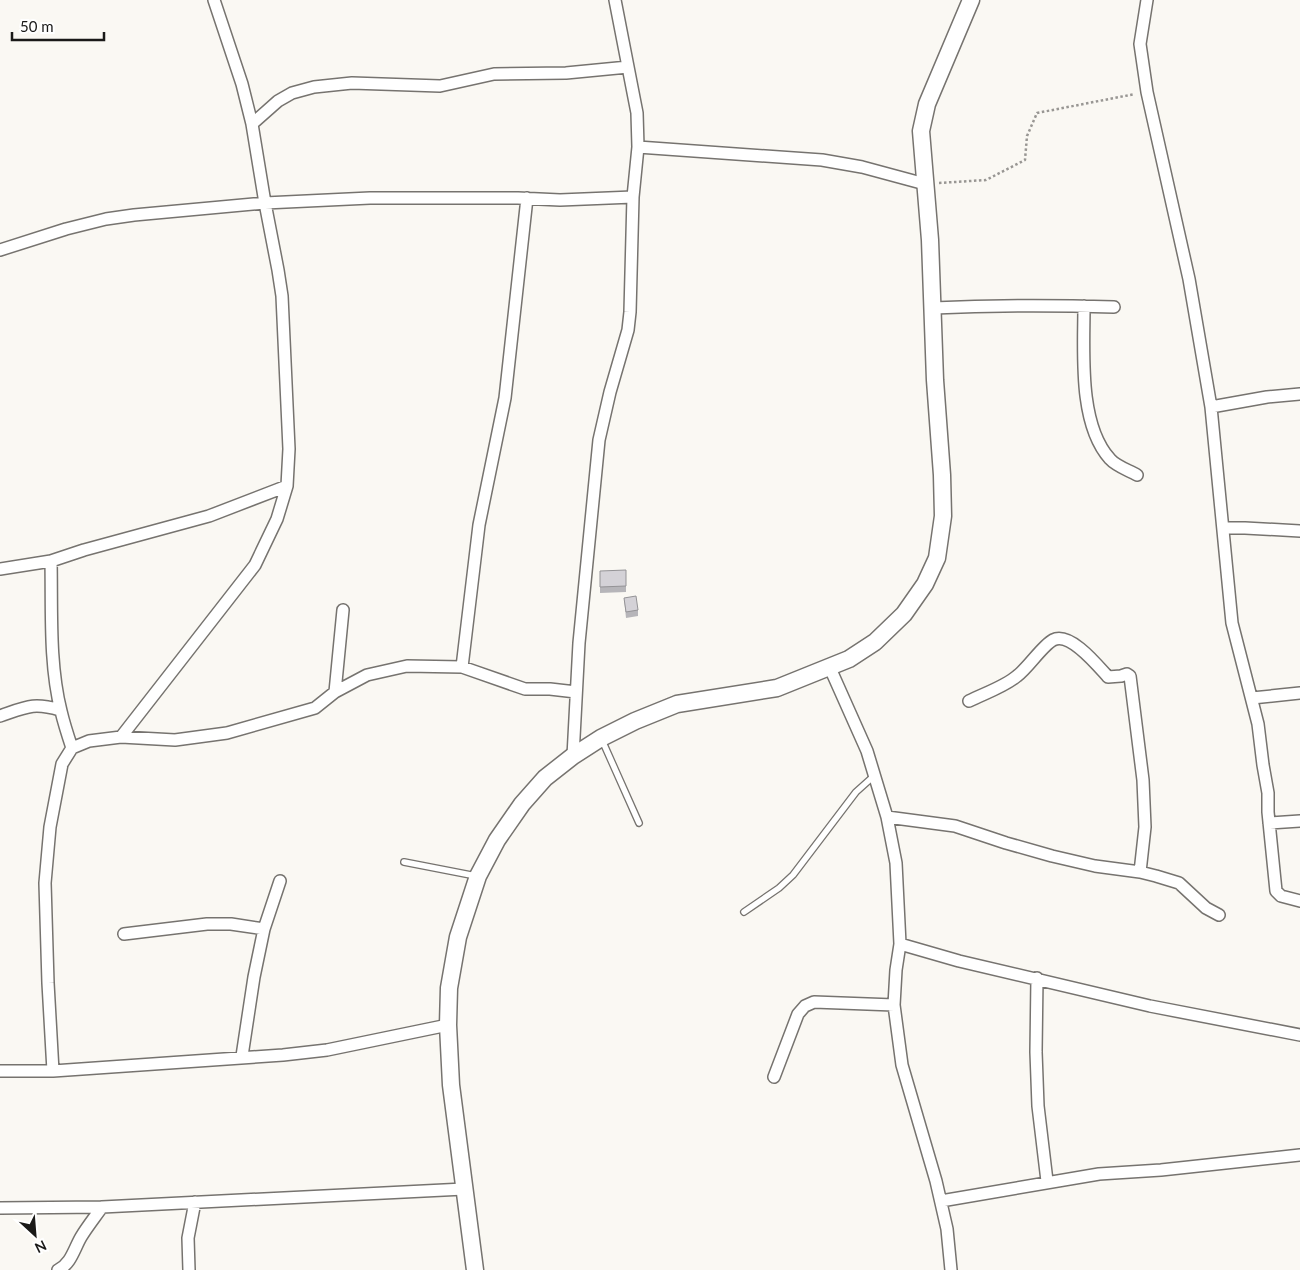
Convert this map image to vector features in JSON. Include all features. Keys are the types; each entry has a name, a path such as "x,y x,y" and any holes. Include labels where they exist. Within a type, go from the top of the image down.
{"main road":[{"path":"475,1270 451,1085 448,1025 449,988 458,937 478,876 498,840 522,804 546,778 573,756 601,738 635,721 677,704 777,688 849,659 875,642 904,614 925,584 937,558 944,516 935,380 930,240 921,131 927,104 971,0"}],"street":[{"path":"121,736 255,565 277,519 287,486 289,449 282,296 252,124 242,84 214,0"},
{"path":"573,756 576,692 600,440 610,392 628,330 630,312 633,198 638,147 637,113 615,0"},
{"path":"1147,0 1140,44 1147,92 1189,279 1212,407 1232,623 1258,724 1262,765 1268,793 1276,891 1281,896 1300,901"},
{"path":"252,124 278,101 314,87 352,83 440,86 494,74 566,73 628,66"},
{"path":"638,147 822,160 862,167 925,184"},
{"path":"0,250 66,229 106,219 265,204 370,198 527,198 560,200 633,198"},
{"path":"462,666 479,525 505,398 527,198"},
{"path":"933,308 999,304 1114,307"},
{"path":"1084,306 1084,375 1094,434 1102,449 1112,461 1137,475"},
{"path":"1212,407 1267,397 1300,394"},
{"path":"0,569 51,561 93,547 208,516 287,486"},
{"path":"1223,528 1300,531"},
{"path":"51,561 52,634 60,710 72,748"},
{"path":"335,692 343,610"},
{"path":"969,701 1017,676 1053,640 1063,638 1075,645 1108,677 1127,674 1130,676 1143,780 1145,826 1140,872"},
{"path":"53,1070 45,883 50,827 62,764 72,748 89,741 121,736 175,740 228,733 315,708 335,692 367,674 407,666 462,666 525,689 576,692"},
{"path":"830,668 856,725 875,775 887,817 896,863 900,944 894,1005 902,1065 941,1201 947,1229 951,1270"},
{"path":"1252,698 1300,693"},
{"path":"0,716 27,707 42,705 60,710"},
{"path":"887,817 955,826 1052,856 1095,866 1140,872 1179,883 1194,899 1219,915"},
{"path":"1269,823 1300,821"},
{"path":"242,1056 254,977 264,929 280,881"},
{"path":"124,934 207,924 231,924 264,929"},
{"path":"900,944 959,961 1150,1006 1300,1035"},
{"path":"1037,978 1036,1052 1038,1106 1047,1182"},
{"path":"774,1076 798,1014 805,1006 814,1002 894,1005"},
{"path":"0,1072 283,1055 327,1050 448,1025"},
{"path":"941,1201 1099,1174 1162,1170 1300,1155"},
{"path":"0,1208 102,1207 464,1190"},
{"path":"189,1270 188,1238 195,1202"},
{"path":"58,1270 72,1256 80,1239 102,1207"}],"lane":[{"path":"601,738 640,823"},
{"path":"744,912 779,888 793,875 856,792 875,775"},
{"path":"404,862 478,876"}],"path":[{"path":"925,184 986,180 1025,160 1028,136 1037,113 1147,92"}],"building":[{"path":"626,570 626,586 600,587 600,571"},
{"path":"636,596 638,610 626,612 624,598"}]}
